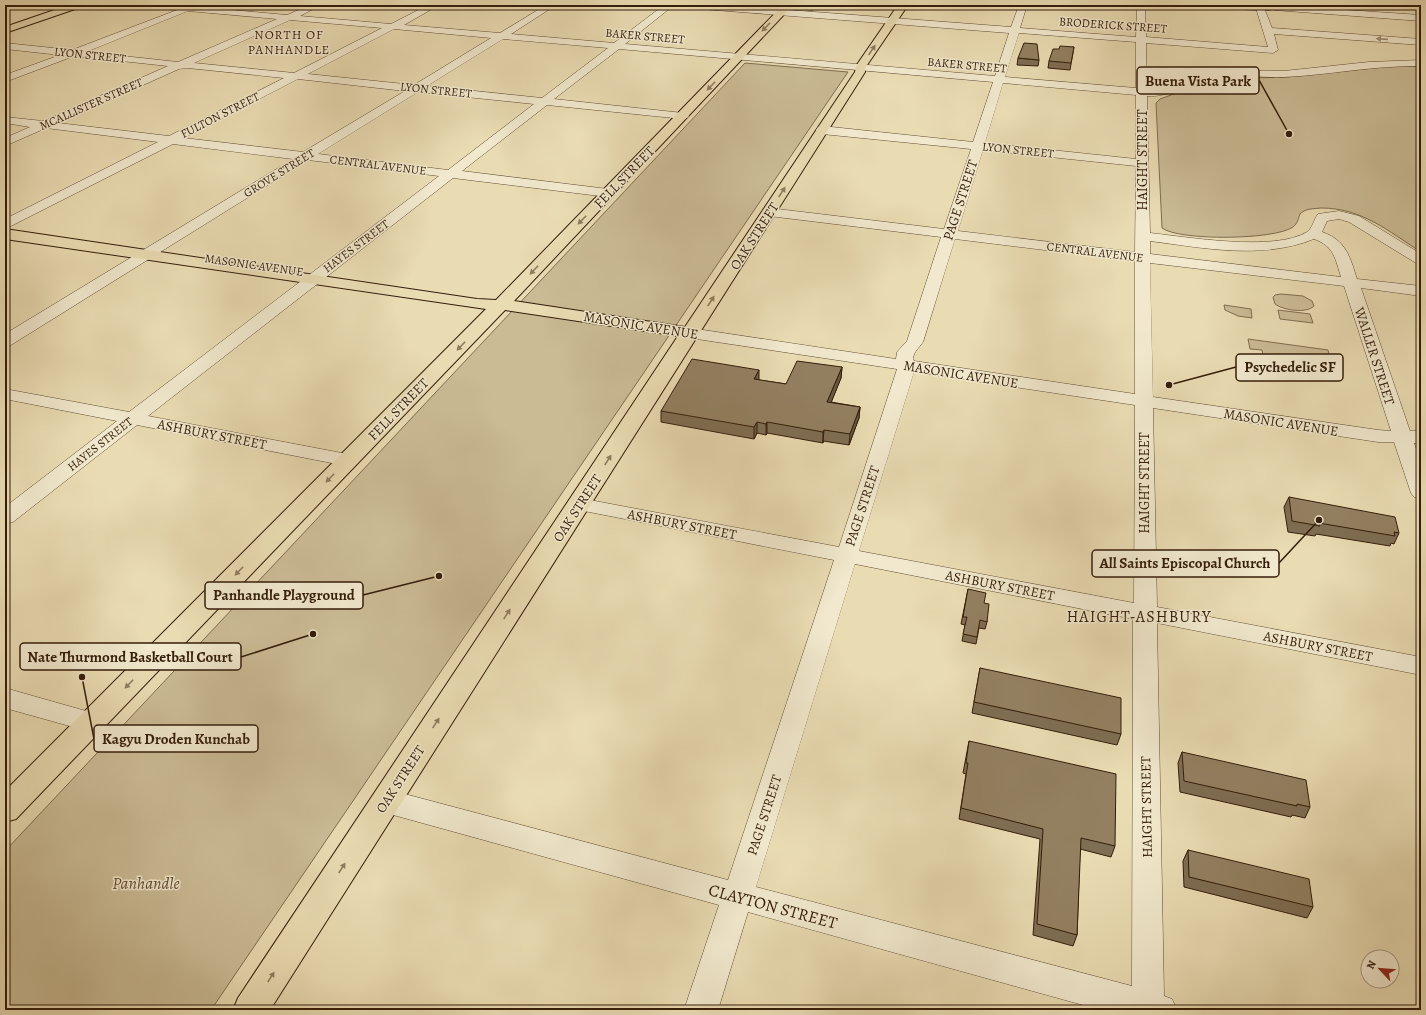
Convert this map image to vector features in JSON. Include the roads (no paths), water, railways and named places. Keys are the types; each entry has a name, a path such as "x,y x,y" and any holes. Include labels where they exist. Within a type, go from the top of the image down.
{"main road":[{"path":"5,30 78,5"},
{"name":"OAK STREET","path":"250,1010 860,72 860,68 903,5"},
{"path":"1224,5 1278,6"},
{"name":"FELL STREET","path":"5,810 501,304 784,9"},
{"name":"MASONIC AVENUE","path":"5,226 149,253"},
{"name":"MASONIC AVENUE","path":"5,234 316,277 478,304 501,304 690,333"}],"street":[{"name":"BAKER STREET","path":"146,5 1141,93 1162,92 1191,79 1209,74 1283,74 1338,67 1421,63"},
{"path":"5,80 200,5"},
{"name":"MCALLISTER STREET","path":"5,142 317,5"},
{"name":"FULTON STREET","path":"5,226 435,5"},
{"name":"GROVE STREET","path":"5,341 552,5"},
{"name":"HAYES STREET","path":"5,517 670,5"},
{"name":"BRODERICK STREET","path":"689,5 784,9 892,21 1272,50 1273,48 1267,30"},
{"name":"PAGE STREET","path":"701,1010 907,366 904,358 907,349 915,342 1023,5"},
{"name":"HAIGHT STREET","path":"1141,5 1145,613 1152,1009"},
{"path":"1258,6 1267,30 1421,42"},
{"path":"1278,6 1421,18"},
{"name":"LYON STREET","path":"5,46 683,116"},
{"name":"CENTRAL AVENUE","path":"5,120 608,193"},
{"name":"LYON STREET","path":"822,130 1142,163"},
{"name":"CENTRAL AVENUE","path":"769,212 1421,291"},
{"path":"1142,236 1222,246 1256,246 1286,242 1313,234 1320,226 1323,217 1332,214 1354,218 1421,260"},
{"name":"WALLER STREET","path":"1313,234 1328,238 1338,246 1411,437 1421,493"},
{"name":"MASONIC AVENUE","path":"690,333 1378,436 1411,437"},
{"name":"ASHBURY STREET","path":"5,394 347,460"},
{"name":"ASHBURY STREET","path":"579,504 1421,666"},
{"path":"5,698 91,722"},
{"name":"CLAYTON STREET","path":"386,801 1152,1009"}],"place":[{"name":"Buena Vista Park","path":"1289,134"},
{"name":"Psychedelic SF","path":"1169,385"},
{"name":"All Saints Episcopal Church","path":"1319,520"},
{"name":"Panhandle Playground","path":"439,576"},
{"name":"Nate Thurmond Basketball Court","path":"313,634"},
{"name":"Kagyu Droden Kunchab","path":"82,677"}],"district":[{"name":"NORTH OF PANHANDLE","path":"289,42"},
{"name":"HAIGHT-ASHBURY","path":"1139,616"}],"park label":[{"name":"Panhandle","path":"146,883"}]}
